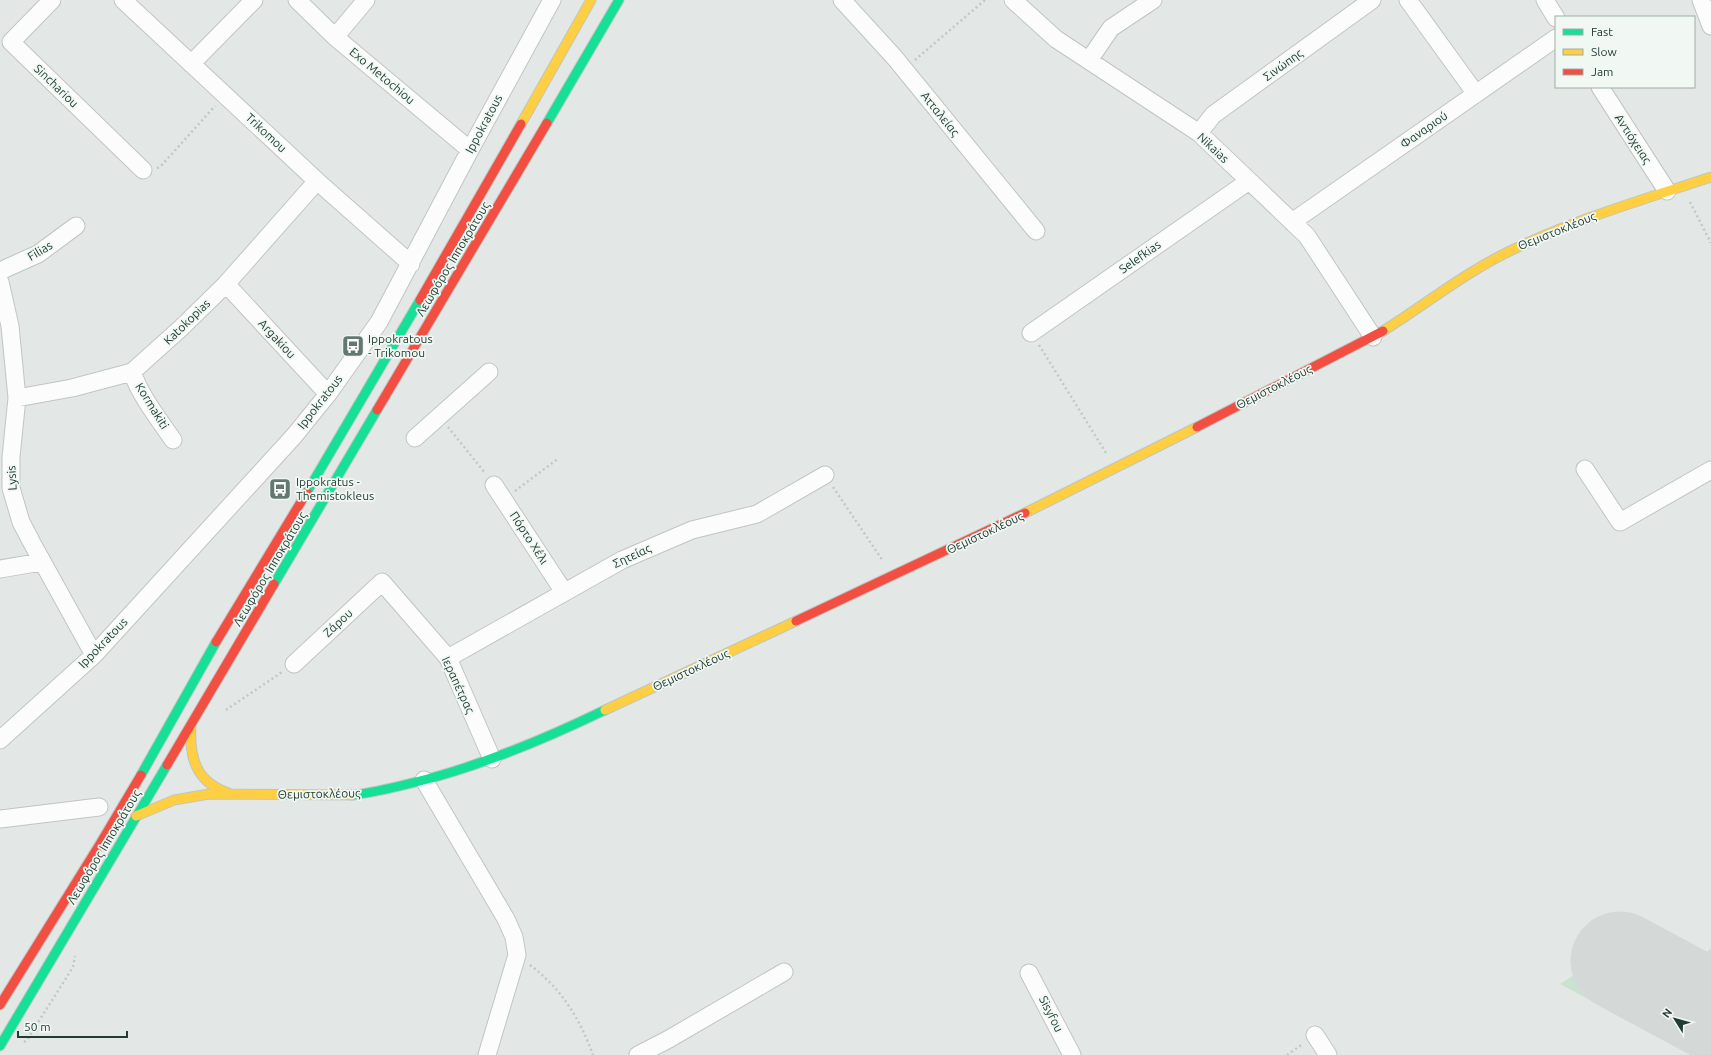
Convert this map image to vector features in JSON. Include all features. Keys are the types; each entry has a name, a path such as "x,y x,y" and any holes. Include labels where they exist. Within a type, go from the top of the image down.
{"main road":[{"name":"Λεωφόρος Ιπποκράτους","path":"0,1005 100,844 179,710 220,636 378,375 591,0"},
{"name":"Λεωφόρος Ιπποκράτους","path":"0,1046 191,726 619,0"},
{"name":"Θεμιστοκλέους","path":"136,816 160,805 186,797 228,793 297,796 363,794 424,780 492,759 563,730 1062,496 1373,337 1407,316 1444,289 1513,249 1577,222 1711,177"},
{"path":"191,726 190,746 196,765 205,780 228,793"}],"street":[{"name":"Sinchariou","path":"52,0 11,42 143,170"},
{"name":"Trikomou","path":"123,0 225,96 411,264"},
{"path":"191,64 254,0"},
{"name":"Exo Metochiou","path":"298,0 336,37 470,150"},
{"path":"336,37 366,0"},
{"name":"Ippokratous","path":"0,740 94,655 294,436 328,394 379,322 470,150 552,0"},
{"name":"Ατταλείας","path":"842,0 904,70 1036,230"},
{"name":"Nikaias","path":"1013,0 1056,39 1199,133 1307,236 1373,337"},
{"path":"1089,60 1111,28 1153,0"},
{"name":"Σινώπης","path":"1199,133 1213,115 1372,0"},
{"path":"1408,0 1476,94"},
{"path":"1545,0 1555,16"},
{"path":"1701,0 1711,26"},
{"name":"Φαναριού","path":"1292,222 1555,39"},
{"name":"Αντιόχειας","path":"1601,88 1674,189"},
{"name":"Katokopias","path":"17,398 72,388 132,372 181,328 226,284 317,180"},
{"name":"Selefkias","path":"1031,334 1249,181"},
{"name":"Filias","path":"0,271 38,254 76,226"},
{"name":"Lysis","path":"0,282 10,326 17,398 11,458 11,488 21,522 41,562 94,655"},
{"name":"Argakiou","path":"226,284 328,394"},
{"name":"Kormakiti","path":"132,372 138,388 173,440"},
{"path":"416,438 489,372"},
{"path":"1585,470 1620,522 1711,470"},
{"name":"Σητείας","path":"448,658 622,560 692,530 757,514 825,475"},
{"name":"Πόρτο Χέλι","path":"494,484 564,592"},
{"path":"0,568 41,562"},
{"name":"Ιεραπέτρας","path":"382,582 448,658 492,759"},
{"name":"Ζάρου","path":"294,664 382,582"},
{"path":"424,780 506,919 514,936 516,955 487,1055"},
{"path":"0,819 99,807"},
{"path":"638,1055 669,1039 784,972"},
{"name":"Sisyfou","path":"1029,973 1068,1054"},
{"path":"1315,1035 1328,1055"}],"path":[{"path":"904,70 985,0"},
{"path":"143,170 160,167 225,96"},
{"path":"1674,189 1711,243"},
{"path":"1031,334 1116,469"},
{"path":"439,417 494,484"},
{"path":"504,499 559,458"},
{"path":"825,475 893,576"},
{"path":"226,710 294,664"},
{"path":"516,955 545,976 568,1003 578,1019 593,1055"}],"shaded area":[{"path":"1711,949 1711,979 1688,965"}],"green space":[{"path":"1585,968 1711,1036 1711,1055 1692,1055 1560,984"}],"runway":[{"path":"1620,961 1711,1010"}],"traffic: fast":[{"path":"547,123 619,0"},
{"path":"307,492 420,300"},
{"path":"274,584 377,410"},
{"path":"141,775 216,642"},
{"path":"352,795 397,787 486,761 558,732 605,710"},
{"path":"0,1046 167,765"}],"traffic: slow":[{"path":"521,124 591,0"},
{"path":"1383,331 1463,277 1514,249 1562,228 1711,177"},
{"path":"1025,513 1197,427"},
{"path":"605,710 796,621"},
{"path":"191,726 191,747 194,762 197,768 208,782 216,788 228,793"},
{"path":"136,816 174,800 209,794 352,795"}],"traffic: jam":[{"path":"377,410 547,123"},
{"path":"420,300 521,124"},
{"path":"1197,427 1383,331"},
{"path":"216,642 307,492"},
{"path":"796,621 1025,513"},
{"path":"167,765 274,584"},
{"path":"0,1005 141,775"}],"place":[{"name":"Ippokratous - Trikomou","path":"353,346"},
{"name":"Ippokratus - Themistokleus","path":"280,489"}]}
